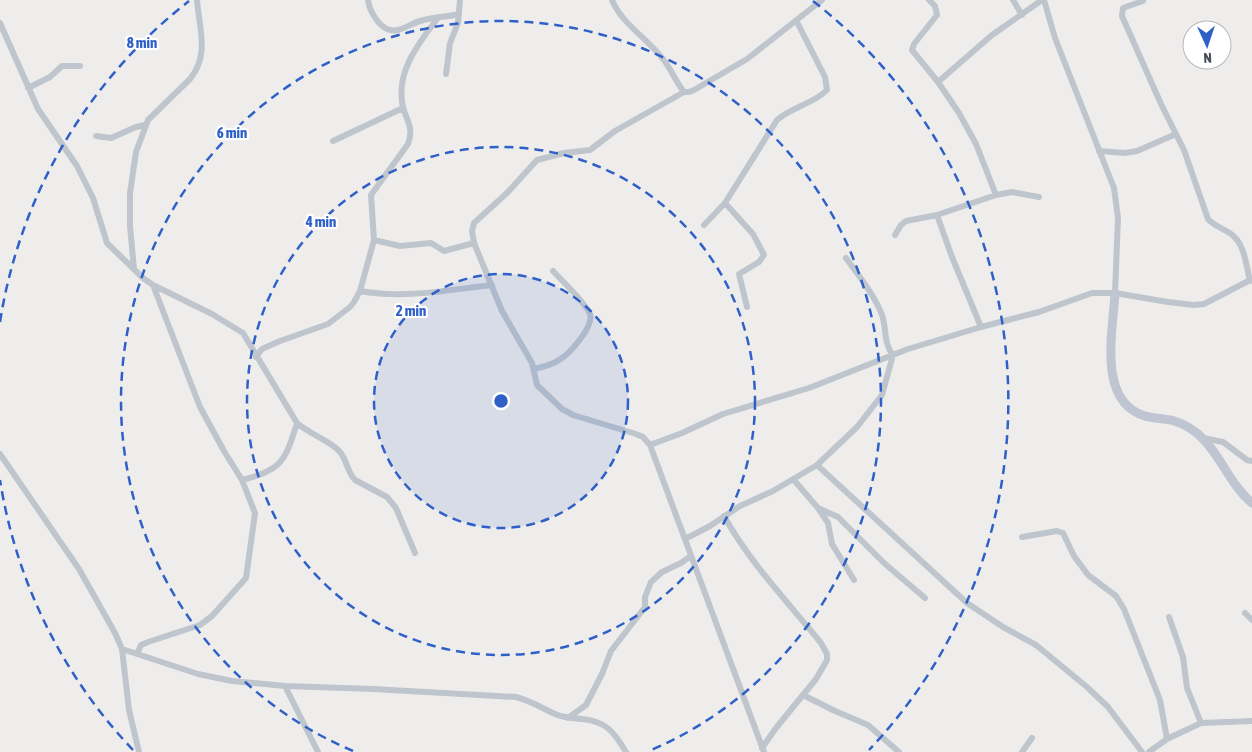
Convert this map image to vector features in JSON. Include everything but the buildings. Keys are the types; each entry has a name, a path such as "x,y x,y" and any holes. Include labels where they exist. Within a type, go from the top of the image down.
{"street":[{"path":"134,269 130,226 130,193 136,152 145,125 190,79 201,59 203,43 197,0"},
{"path":"368,0 371,12 380,24 393,30 419,21 459,14"},
{"path":"446,74 450,43 458,23 460,0"},
{"path":"612,0 616,10 646,39 664,60 684,92"},
{"path":"763,750 650,445 643,437 636,434 586,420 562,409 537,385 532,363 502,311 474,243 472,232 474,224 507,193 536,160 564,153 590,150 615,131 684,92 694,90 747,59 822,0"},
{"path":"929,0 935,6 937,15 914,44 912,50 938,82 959,113 976,144 996,195"},
{"path":"1012,0 1022,15"},
{"path":"938,82 992,35 1043,0 1114,188 1118,218 1111,368 1120,397 1126,406 1135,412 1147,417 1178,421 1203,438 1230,477 1252,504"},
{"path":"650,445 729,412 809,388 908,349 1039,312 1092,294 1115,293 1194,305 1204,304 1251,280 1240,244 1229,233 1211,223 1208,218 1188,158 1161,104 1122,16 1123,8 1143,2"},
{"path":"256,357 262,349 328,324 350,307 360,291 374,240 371,195 408,144 411,135 411,127 403,108 401,94 402,79 408,62 437,18"},
{"path":"704,225 725,203 778,120 785,114 819,98 827,90 825,77 796,22"},
{"path":"0,23 28,88 51,130 76,166 93,198 107,243 153,285 212,314 236,329 248,340 256,357 297,423 304,430 342,453 350,475 356,480 392,502 415,553"},
{"path":"28,88 50,78 62,66 80,66"},
{"path":"333,142 403,108"},
{"path":"96,136 111,138 145,125"},
{"path":"1099,151 1125,153 1137,151 1176,134"},
{"path":"895,235 906,221 937,215 996,195 1012,192 1039,198"},
{"path":"725,203 753,234 764,255 759,262 739,274 747,307"},
{"path":"937,215 981,327"},
{"path":"374,240 400,246 431,243 444,251 474,243"},
{"path":"846,258 879,308 888,350 893,355"},
{"path":"534,369 554,363 566,356 592,321 588,309 553,271"},
{"path":"137,654 141,645 200,625 212,616 246,578 255,513 242,480 200,406 153,285"},
{"path":"360,291 398,295 492,285"},
{"path":"685,539 817,465 857,427 882,395 893,355"},
{"path":"242,480 272,469 284,460 297,423"},
{"path":"1203,438 1223,442 1247,460 1252,461"},
{"path":"0,454 79,569 122,649 130,719 139,752"},
{"path":"817,465 967,603 1003,627 1036,645 1087,687 1108,707 1142,752"},
{"path":"793,479 818,508 828,523 832,544 854,580"},
{"path":"818,508 842,521 884,563 926,598"},
{"path":"724,516 762,574 821,643 827,654 827,660 823,667 763,750"},
{"path":"1022,537 1057,531 1063,533 1074,556 1088,575 1120,601 1160,700 1167,739"},
{"path":"568,718 586,705 602,674 611,650 645,607 645,596 651,582 662,572 691,556"},
{"path":"1245,614 1252,620"},
{"path":"1169,617 1183,657 1187,688 1201,723"},
{"path":"122,649 198,674 232,680 285,686 516,697 530,700 556,714 568,718 601,723 609,728 626,752"},
{"path":"285,686 318,752"},
{"path":"803,695 835,712 868,725 899,752"},
{"path":"1149,752 1167,739 1201,723 1252,721"},
{"path":"1022,752 1032,738"}]}
